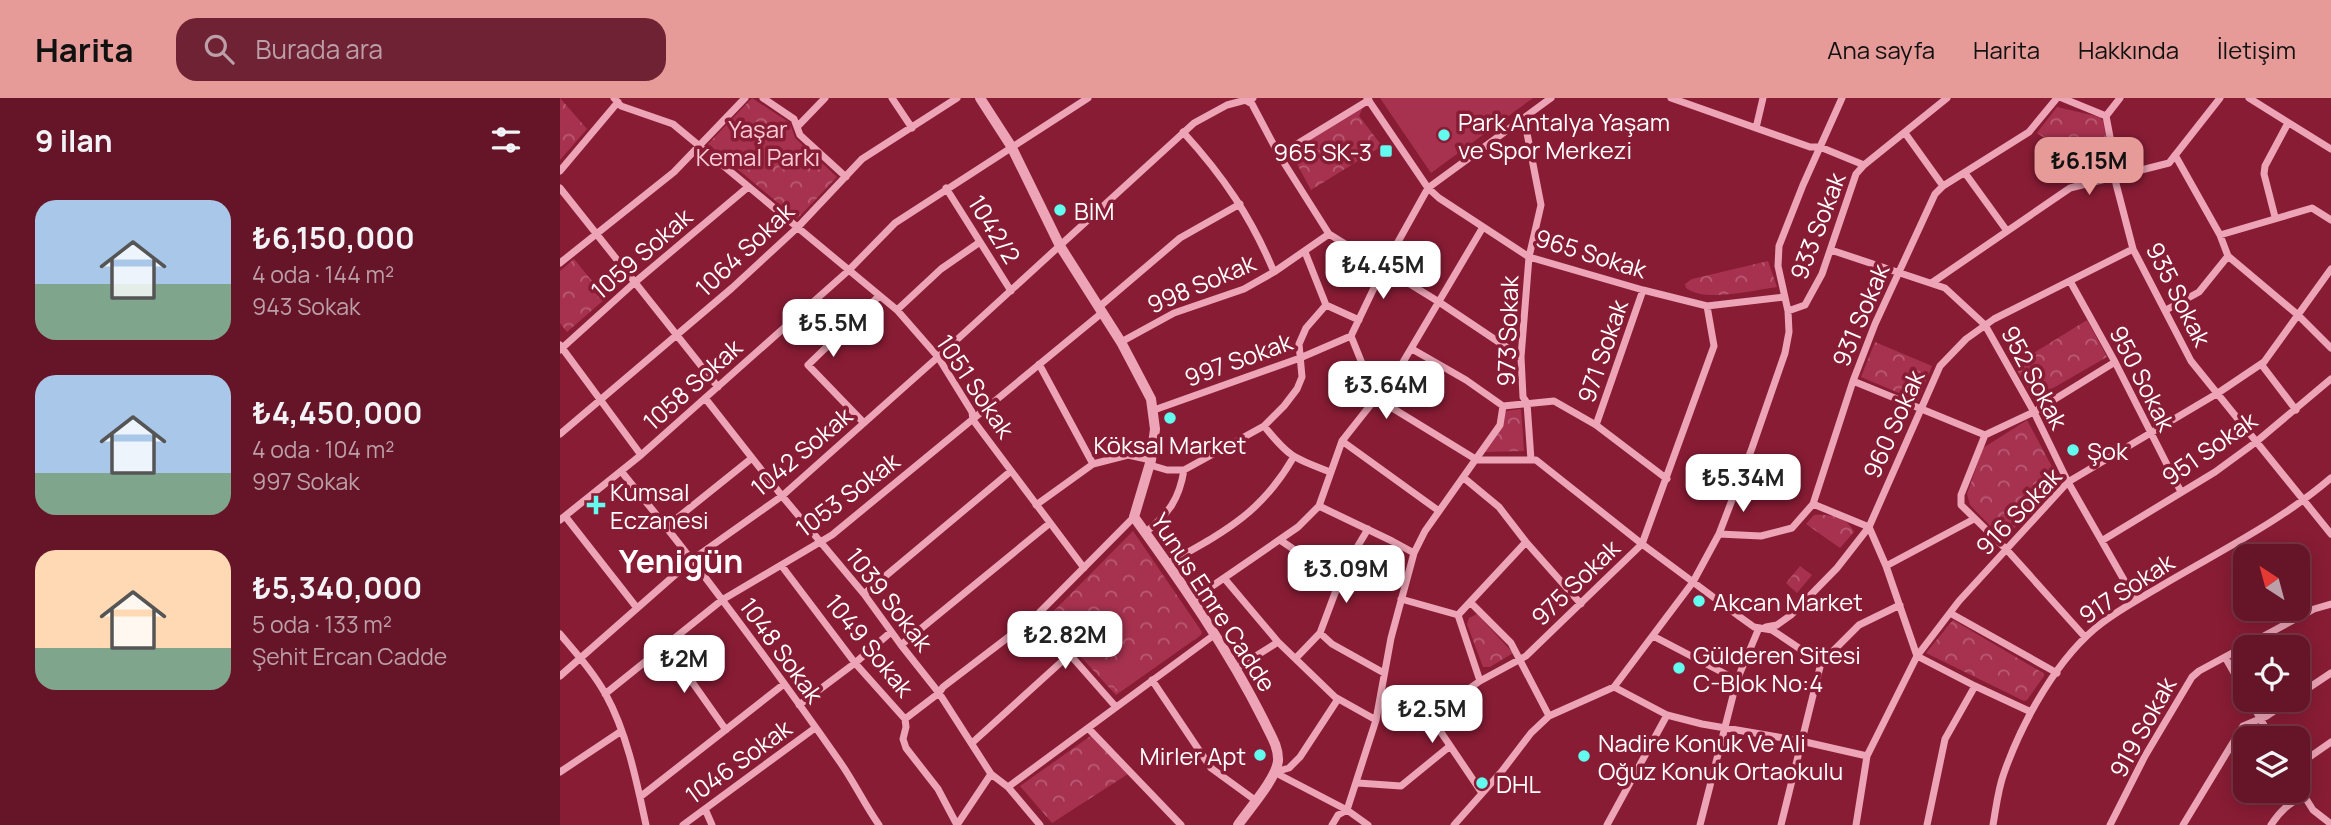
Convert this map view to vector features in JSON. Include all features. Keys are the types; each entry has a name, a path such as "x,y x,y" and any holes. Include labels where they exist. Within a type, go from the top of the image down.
{"street":[{"path":"560,263 674,172 745,98"},
{"path":"763,98 794,119 800,135 846,177"},
{"path":"797,127 825,98"},
{"path":"892,98 912,128"},
{"name":"1064 Sokak","path":"560,434 678,335 797,228 862,159 957,98"},
{"name":"Yunus Emre Cadde","path":"980,98 1011,146 1060,246 1121,342 1151,399 1155,429 1150,462 1134,517 1236,669 1277,748 1278,762 1274,772"},
{"name":"1058 Sokak","path":"563,518 641,455 718,387 848,271 895,223 1088,98"},
{"path":"1551,98 1428,188 1384,267 1351,336 1378,400 1477,460 1536,460 1740,617 1759,628 1772,630 1821,663"},
{"path":"1671,98 1864,164"},
{"path":"1756,128 1763,98"},
{"path":"1454,825 1531,733 1549,716 1614,687 1693,582 1719,534 1785,354 1789,332 1788,311 1778,266 1779,246 1842,98"},
{"name":"933 Sokak","path":"1788,311 1805,305 1822,274 1856,174 1864,164 1947,98"},
{"name":"931 Sokak","path":"1719,534 1761,536 1792,528 1813,504 1853,381 1875,324 1935,194 1943,186 2029,132 2057,98"},
{"path":"2062,98 2106,116 2120,98"},
{"path":"1933,282 2070,188 2169,163 2220,98"},
{"path":"2249,98 2331,149"},
{"path":"1247,99 1329,234 1440,302 1521,358"},
{"name":"1042 Sokak","path":"560,676 693,559 782,496 1011,291 1183,132 1211,112 1247,99"},
{"path":"1279,155 1368,99"},
{"name":"965 Sokak","path":"1368,99 1428,188 1529,257 1707,306 1784,297"},
{"path":"560,171 616,100"},
{"name":"1051 Sokak","path":"616,100 621,106 673,124 897,310 938,357 972,412 973,420 1084,568"},
{"name":"935 Sokak","path":"2106,116 2114,158 2114,176 2133,249 2191,360 2331,534"},
{"name":"973 Sokak","path":"1524,118 1541,205 1529,257 1521,358 1531,460"},
{"path":"2275,217 2264,174 2288,123"},
{"path":"1183,132 1214,166 1240,204 1260,239 1274,272"},
{"path":"1905,133 1943,186"},
{"path":"2175,155 2220,235 2228,256 2298,315 2331,348"},
{"path":"1965,173 2007,231"},
{"name":"1059 Sokak","path":"561,347 748,187"},
{"path":"560,188 718,387"},
{"name":"1042/2","path":"946,188 1011,291"},
{"name":"1053 Sokak","path":"605,694 722,600 832,535 1039,364 1180,238 1240,204"},
{"path":"2220,235 2312,208 2331,220"},
{"path":"1192,600 1298,527 1319,506 1342,440 1378,400 1412,349 1483,227"},
{"name":"998 Sokak","path":"1121,342 1174,313 1244,289 1329,234"},
{"path":"897,310 941,269 980,242"},
{"name":"960 Sokak","path":"1759,628 1777,625 1791,615 1837,568 1869,527 1940,366 1966,339 1985,325 2133,249"},
{"name":"952 Sokak","path":"1831,250 1899,274 1933,282 1945,288 1985,325 2034,412 2068,482 2136,601"},
{"path":"1305,252 1326,305 1359,320"},
{"path":"2166,310 2199,292 2228,256"},
{"name":"916 Sokak","path":"1856,825 1867,756 1917,656 1950,612 2068,482 2218,393 2261,364 2331,269"},
{"name":"950 Sokak","path":"2070,281 2115,362 2181,492"},
{"name":"971 Sokak","path":"1596,425 1643,290"},
{"path":"864,423 808,365 879,296"},
{"path":"1036,505 1093,464 1128,455 1167,470 1184,470 1264,425 1297,389 1302,377 1299,344 1306,328 1326,305"},
{"name":"975 Sokak","path":"1430,716 1480,681 1520,659 1642,544 1714,346 1707,306"},
{"name":"997 Sokak","path":"1154,410 1300,358 1351,336"},
{"path":"561,347 641,455"},
{"path":"1412,349 1466,380 1503,406 1554,401 1596,425 1667,479"},
{"path":"2085,637 2007,550 1961,505 1961,495 1985,435 2034,412 2115,362"},
{"path":"1039,364 1093,464"},
{"path":"2261,364 2296,410"},
{"name":"951 Sokak","path":"2103,540 2215,472 2296,410 2331,379"},
{"path":"1853,381 1985,435"},
{"name":"1039 Sokak","path":"705,398 864,594 939,693 990,774 1008,787 1040,825"},
{"path":"1332,825 1338,815 1348,810 1358,783 1376,720 1384,673 1414,553 1425,531 1500,425 1503,406"},
{"path":"1264,425 1293,458 1330,472"},
{"path":"1342,440 1439,511"},
{"path":"666,527 752,458"},
{"path":"1167,564 1241,521 1274,489 1293,458"},
{"path":"1145,533 1165,516 1181,491 1184,470"},
{"name":"1048 Sokak","path":"621,471 693,559 769,660 841,763 879,825"},
{"path":"864,594 1011,471"},
{"path":"1464,478 1499,507 1581,604"},
{"name":"917 Sokak","path":"1993,825 2003,774 2031,712 2085,637 2136,601 2304,502 2331,478"},
{"path":"1813,504 1869,527 1886,566 1917,656 2031,712"},
{"path":"1319,506 1414,553"},
{"path":"905,719 1036,616 1134,517"},
{"path":"563,518 637,608"},
{"path":"1886,566 1974,519"},
{"path":"901,645 1049,523"},
{"path":"1296,658 1320,633 1339,580 1368,529"},
{"path":"1280,540 1339,580"},
{"path":"1458,615 1526,542"},
{"name":"1049 Sokak","path":"781,565 855,663 905,719 903,739 906,748 938,789 957,825"},
{"path":"1224,578 1278,642 1338,699 1376,720"},
{"path":"1401,599 1458,615"},
{"path":"1470,602 1511,643 1549,716"},
{"name":"919 Sokak","path":"2110,825 2145,756 2192,677 2225,656 2314,609 2331,604"},
{"path":"1781,825 1821,663 1859,625 1900,605"},
{"path":"1950,612 2057,673"},
{"path":"1458,615 1480,681"},
{"path":"1036,616 1116,707"},
{"path":"1700,825 1737,680 1759,628"},
{"path":"799,705 891,632"},
{"path":"1320,633 1332,643 1384,673"},
{"path":"560,634 605,694 620,732 646,825"},
{"path":"1008,787 1213,635"},
{"path":"1653,636 1737,680"},
{"path":"1236,669 1278,642"},
{"path":"666,645 726,730"},
{"path":"972,743 1069,654"},
{"path":"2225,656 2233,670"},
{"path":"2310,687 2331,673"},
{"path":"1152,680 1211,768 1255,800"},
{"path":"640,797 784,684"},
{"path":"1927,825 1945,739 1975,686"},
{"path":"1614,687 1667,715 1867,756"},
{"path":"1238,825 1274,772 1289,768 1300,757 1338,699"},
{"path":"1380,699 1413,704 1430,716 1482,793"},
{"path":"2256,712 2264,726"},
{"path":"2183,825 2243,726 2271,712"},
{"path":"1607,825 1667,715"},
{"name":"1046 Sokak","path":"683,825 815,728"},
{"path":"1088,728 1181,825"},
{"path":"560,772 620,732"},
{"path":"2310,757 2331,742"},
{"path":"1358,783 1401,786 1450,746"},
{"path":"1274,772 1348,810 1368,825"},
{"path":"957,825 990,774"},
{"path":"2271,825 2290,803"},
{"path":"2308,803 2331,824"},
{"path":"705,808 712,825"}],"green space":[{"path":"560,98 587,129 560,160"},
{"name":"Yaşar Kemal Parkı","path":"752,98 790,123 795,138 837,177 797,219 708,144"},
{"name":"Park Antalya Yaşam ve Spor Merkezi","path":"1380,98 1533,98 1431,173"},
{"path":"1363,107 1359,116 1382,146 1311,190 1290,151"},
{"path":"2057,107 2100,117 2112,169 2082,178 2070,156 2037,133"},
{"path":"779,126 793,139 767,164 754,152"},
{"path":"574,259 606,298 567,332 560,323 560,271"},
{"path":"1768,261 1777,287 1717,295 1705,295 1686,288 1685,284 1692,279"},
{"path":"2087,320 2107,357 2034,399 2014,365"},
{"path":"1875,342 1932,366 1918,401 1861,377"},
{"path":"1521,409 1524,451 1484,452 1506,411"},
{"path":"2027,420 2058,478 2004,540 1970,505 1967,494 1983,448"},
{"path":"1814,515 1837,517 1847,523 1854,532 1840,548 1806,524"},
{"path":"1133,531 1202,632 1116,695 1046,619"},
{"path":"1800,566 1812,575 1797,593 1786,583"},
{"path":"1477,614 1513,653 1490,667 1483,667 1467,624 1469,618"},
{"path":"1953,620 2043,673 2044,676 2027,700 2024,701 1926,653"},
{"path":"1130,661 1139,673 1116,689 1108,678"},
{"path":"1092,735 1128,774 1052,823 1020,786"}],"place":[{"name":"Park Antalya Yaşam ve Spor Merkezi","path":"1444,135"},
{"name":"965 SK-3","path":"1386,151"},
{"name":"BİM","path":"1060,210"},
{"name":"Köksal Market","path":"1170,418"},
{"name":"Şok","path":"2073,450"},
{"name":"Kumsal Eczanesi","path":"596,505"},
{"name":"Akcan Market","path":"1699,601"},
{"name":"Gülderen Sitesi C-Blok No:4","path":"1679,668"},
{"name":"Mirler Apt","path":"1260,755"},
{"name":"Nadire Konuk Ve Ali Oğuz Konuk Ortaokulu","path":"1584,756"},
{"name":"DHL","path":"1482,783"}],"district":[{"name":"Yenigün","path":"681,561"}]}
